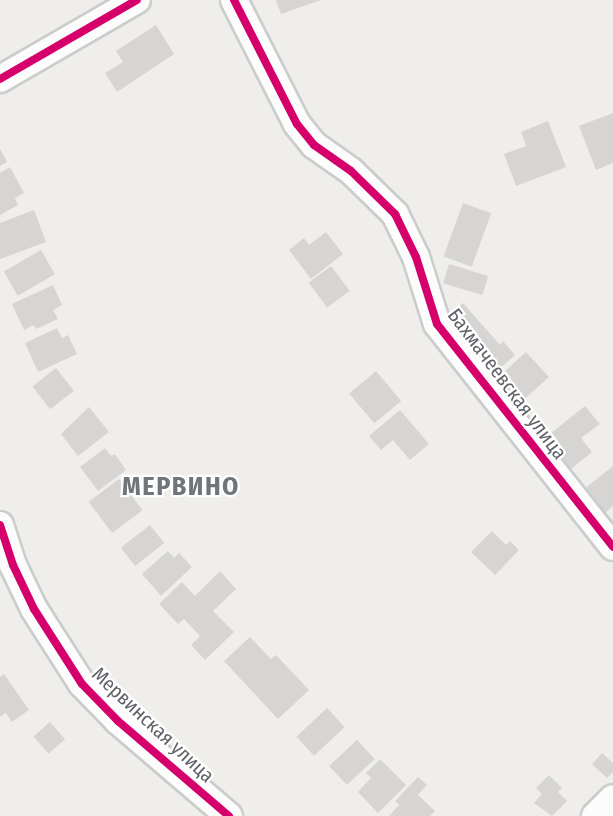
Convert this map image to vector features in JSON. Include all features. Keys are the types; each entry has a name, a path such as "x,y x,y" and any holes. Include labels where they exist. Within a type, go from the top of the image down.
{"street":[{"path":"0,79 136,0"},
{"name":"Бахмачеевская улица","path":"234,0 297,124 314,145 351,171 395,214 416,257 429,306 442,331 613,547"},
{"name":"Мервинская улица","path":"0,525 13,565 34,609 54,646 82,684 118,721 229,816"},
{"path":"595,816 613,798"}],"building":[{"path":"276,0 321,0 281,14"},
{"path":"156,25 174,54 117,92 105,73 123,62 116,51"},
{"path":"613,113 613,163 596,170 579,126"},
{"path":"548,121 566,167 516,186 504,154 526,146 521,132"},
{"path":"0,149 7,162 0,166"},
{"path":"10,167 24,193 15,198 18,205 0,215 0,173"},
{"path":"463,203 491,213 472,267 444,257"},
{"path":"34,210 46,242 0,259 0,223"},
{"path":"326,232 343,254 311,279 289,250 304,238 309,245"},
{"path":"41,250 55,274 18,296 4,272"},
{"path":"449,264 488,276 482,295 443,283"},
{"path":"331,266 350,291 327,308 309,283"},
{"path":"53,285 62,305 53,310 58,319 36,329 34,325 24,330 12,304"},
{"path":"463,303 500,345 503,341 515,355 495,373 446,318"},
{"path":"57,328 62,338 68,335 77,354 38,372 25,343"},
{"path":"526,352 549,377 520,403 506,387 513,381 505,371"},
{"path":"56,368 74,391 50,409 32,386"},
{"path":"376,371 401,401 374,423 349,393"},
{"path":"585,406 600,424 581,438 592,452 571,469 546,437"},
{"path":"89,407 109,432 78,456 61,434"},
{"path":"400,410 429,444 410,460 393,440 381,450 369,436"},
{"path":"105,448 111,456 115,454 126,470 98,491 80,467"},
{"path":"613,466 613,506 603,515 583,490"},
{"path":"119,479 142,510 112,533 89,502"},
{"path":"150,525 164,543 135,566 121,548"},
{"path":"492,531 506,545 510,541 519,550 495,575 471,552"},
{"path":"168,551 174,558 179,553 192,567 161,596 142,574"},
{"path":"220,571 236,589 213,611 234,632 205,660 191,645 200,636 184,619 178,624 159,604 182,582 195,596"},
{"path":"250,637 271,659 276,655 309,690 278,719 224,661"},
{"path":"4,674 29,710 12,722 6,713 0,717 0,677"},
{"path":"327,708 345,727 314,756 296,737"},
{"path":"50,722 65,739 48,754 33,736"},
{"path":"357,740 375,759 347,785 329,766"},
{"path":"602,753 613,763 613,772 607,778 592,764"},
{"path":"380,759 406,785 378,813 358,792 371,778 366,773"},
{"path":"549,775 562,788 558,792 567,801 552,816 534,803 542,794 536,788"},
{"path":"418,777 427,785 418,795 435,811 430,816 389,816 399,805 395,801"}],"cycle path":[{"path":"0,79 137,0"},
{"path":"234,0 297,124 314,145 351,171 395,214 416,257 437,324 613,547"},
{"path":"0,525 13,565 34,609 82,684 118,721 229,816"}],"district":[{"name":"МЕРВИНО","path":"181,487"}]}
